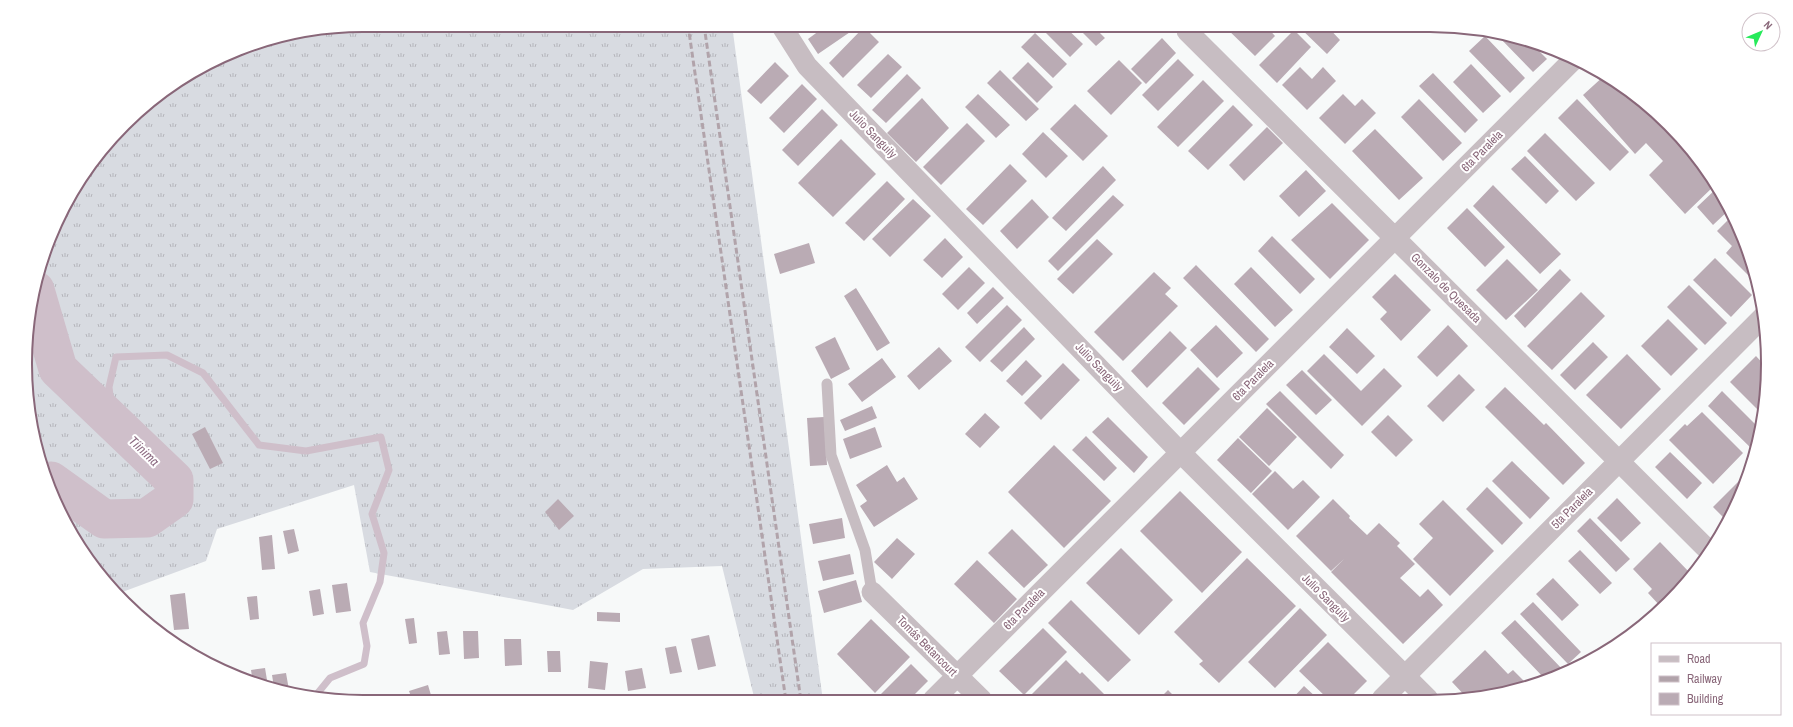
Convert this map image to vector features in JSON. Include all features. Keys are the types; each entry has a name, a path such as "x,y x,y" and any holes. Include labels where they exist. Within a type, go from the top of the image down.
{"street":[{"name":"Julio Sanguily","path":"785,32 807,66 1181,452 1424,695"},
{"name":"Gonzalo de Quesada","path":"1188,32 1705,547"},
{"name":"6ta Paralela","path":"938,695 1570,63"},
{"name":"5ta Paralela","path":"1386,695 1758,321"},
{"name":"Tomás Betancourt","path":"872,592 977,695"}],"lane":[{"path":"827,384 831,455 865,550 872,592"}],"green space":[{"path":"364,32 733,32 822,695 754,695 722,566 643,569 573,610 370,572 354,485 217,529 206,561 123,592 88,548 66,510 50,470 38,428 32,364 35,320 43,278 57,237 76,198 88,179 114,145 129,129 145,114 179,88 198,76 237,57 278,43 299,38"}],"building":[{"path":"818,32 850,32 818,54 808,39"},
{"path":"859,32 869,32 879,42 843,78 829,63"},
{"path":"1045,32 1070,32 1083,44 1070,57"},
{"path":"1082,32 1099,32 1105,38 1096,46"},
{"path":"1230,32 1271,32 1275,36 1255,56"},
{"path":"1292,32 1296,32 1311,47 1277,83 1259,65"},
{"path":"1304,32 1333,32 1340,40 1327,54"},
{"path":"1035,33 1067,64 1053,78 1021,47"},
{"path":"1486,37 1525,78 1510,93 1469,51"},
{"path":"1162,38 1176,53 1146,84 1131,69"},
{"path":"1502,40 1539,51 1547,59 1533,72"},
{"path":"888,54 902,67 871,98 857,85"},
{"path":"1178,59 1194,75 1158,111 1142,95"},
{"path":"1119,60 1142,83 1111,115 1087,91"},
{"path":"775,62 789,76 761,104 747,91"},
{"path":"1028,62 1053,87 1037,103 1012,78"},
{"path":"1471,64 1501,96 1483,113 1453,82"},
{"path":"1300,67 1312,79 1323,67 1336,81 1307,110 1282,85"},
{"path":"1000,70 1039,109 1026,121 987,83"},
{"path":"1433,73 1478,120 1465,133 1419,86"},
{"path":"907,74 921,88 886,123 872,110"},
{"path":"1600,79 1614,88 1648,114 1664,129 1679,145 1711,189 1685,214 1649,175 1663,161 1646,143 1635,154 1583,95"},
{"path":"1203,80 1224,101 1178,147 1157,127"},
{"path":"802,84 817,99 784,133 769,118"},
{"path":"978,94 1010,125 996,138 965,107"},
{"path":"1343,94 1355,106 1362,99 1376,113 1345,144 1319,118"},
{"path":"922,98 949,128 916,162 887,133"},
{"path":"1419,99 1462,143 1443,161 1401,117"},
{"path":"1577,99 1629,152 1610,171 1558,118"},
{"path":"1075,104 1108,136 1083,161 1050,129"},
{"path":"1233,105 1253,125 1208,170 1188,151"},
{"path":"822,109 838,125 798,166 782,150"},
{"path":"967,123 985,141 941,185 923,167"},
{"path":"1267,127 1283,143 1244,181 1229,165"},
{"path":"1375,129 1423,178 1399,200 1352,151"},
{"path":"1043,132 1068,156 1046,178 1022,154"},
{"path":"1545,133 1595,183 1576,201 1527,151"},
{"path":"841,139 876,174 833,217 798,183"},
{"path":"1525,156 1559,191 1546,204 1511,169"},
{"path":"1010,164 1027,181 983,225 966,209"},
{"path":"1103,166 1116,180 1066,231 1052,218"},
{"path":"1306,170 1326,191 1299,217 1279,196"},
{"path":"887,181 905,199 864,241 845,223"},
{"path":"1493,185 1561,254 1540,274 1473,206"},
{"path":"1713,192 1725,214 1713,225 1697,207"},
{"path":"1113,195 1124,205 1058,271 1048,261"},
{"path":"913,199 931,216 890,257 872,239"},
{"path":"1032,199 1049,217 1017,249 1000,231"},
{"path":"1332,203 1369,240 1330,279 1291,240"},
{"path":"1467,208 1505,247 1485,267 1447,228"},
{"path":"1728,220 1736,237 1750,276 1726,253 1732,246 1717,231"},
{"path":"1272,236 1315,279 1300,294 1258,251"},
{"path":"945,238 963,257 942,278 923,260"},
{"path":"1097,239 1113,254 1073,294 1057,279"},
{"path":"809,243 815,263 780,274 774,254"},
{"path":"1715,258 1752,295 1731,317 1693,280"},
{"path":"1507,259 1538,290 1506,320 1476,290"},
{"path":"1196,265 1269,339 1256,352 1183,278"},
{"path":"969,267 985,283 958,310 942,294"},
{"path":"1251,267 1293,310 1275,327 1234,284"},
{"path":"1560,269 1571,280 1525,328 1514,316"},
{"path":"1154,272 1171,288 1165,294 1178,306 1123,361 1094,332"},
{"path":"1395,274 1431,310 1401,341 1380,319 1387,312 1372,297"},
{"path":"1689,285 1727,323 1705,345 1667,307"},
{"path":"993,287 1004,298 977,324 967,313"},
{"path":"856,288 890,343 877,351 844,296"},
{"path":"1581,292 1605,316 1552,370 1527,346"},
{"path":"1007,305 1022,320 980,362 965,347"},
{"path":"1668,319 1698,349 1671,376 1641,346"},
{"path":"1216,325 1243,353 1217,378 1190,350"},
{"path":"1448,325 1468,346 1437,377 1417,357"},
{"path":"1024,327 1035,339 1002,372 990,361"},
{"path":"1347,328 1375,356 1357,374 1329,347"},
{"path":"1170,331 1187,348 1147,388 1131,371"},
{"path":"835,337 850,369 831,379 815,347"},
{"path":"1593,342 1608,357 1575,390 1560,375"},
{"path":"939,347 952,361 919,390 907,376"},
{"path":"1324,354 1361,391 1384,368 1402,386 1362,426 1307,371"},
{"path":"1627,354 1661,389 1621,429 1586,395"},
{"path":"1756,356 1761,361 1761,364 1758,410 1730,382"},
{"path":"882,358 896,377 862,402 848,384"},
{"path":"1026,360 1042,376 1022,396 1006,381"},
{"path":"1063,363 1080,380 1041,420 1024,403"},
{"path":"1198,367 1220,389 1184,425 1162,403"},
{"path":"1302,370 1332,400 1316,415 1286,385"},
{"path":"1459,374 1475,390 1443,422 1427,406"},
{"path":"1505,387 1544,425 1546,423 1585,463 1563,485 1485,407"},
{"path":"1280,391 1344,455 1331,469 1266,404"},
{"path":"1722,391 1756,424 1750,447 1708,406"},
{"path":"872,406 877,418 845,431 840,420"},
{"path":"1267,408 1297,437 1269,466 1239,437"},
{"path":"1702,412 1743,453 1713,484 1669,440 1685,424 1687,426"},
{"path":"985,413 1000,427 980,448 965,434"},
{"path":"1388,415 1413,440 1396,457 1371,432"},
{"path":"824,417 827,465 810,466 807,418"},
{"path":"1108,417 1148,457 1134,473 1092,432"},
{"path":"205,427 223,463 210,469 192,434"},
{"path":"875,427 882,447 850,459 843,439"},
{"path":"1086,436 1117,468 1104,481 1072,450"},
{"path":"1238,438 1272,471 1251,493 1217,460"},
{"path":"1054,445 1111,501 1064,548 1008,492"},
{"path":"1670,452 1702,483 1687,499 1655,467"},
{"path":"1512,461 1550,498 1530,519 1492,481"},
{"path":"887,465 897,482 904,477 918,499 874,527 860,506 867,501 856,485"},
{"path":"1275,471 1293,489 1303,480 1320,497 1288,530 1252,494"},
{"path":"1739,481 1723,517 1713,507"},
{"path":"1487,487 1523,523 1502,545 1466,509"},
{"path":"1180,491 1242,552 1202,593 1140,531"},
{"path":"1617,498 1641,523 1621,542 1597,518"},
{"path":"558,499 574,516 559,530 545,512"},
{"path":"1333,499 1350,516 1349,518 1367,535 1379,523 1400,543 1397,546 1415,564 1400,578 1420,597 1428,589 1443,605 1403,644 1331,572 1344,559 1331,571 1296,536"},
{"path":"1443,500 1494,551 1450,596 1413,559 1433,538 1419,524"},
{"path":"842,518 845,538 813,544 809,524"},
{"path":"1590,518 1630,559 1616,572 1577,531"},
{"path":"294,529 299,551 288,554 283,531"},
{"path":"1012,529 1048,565 1024,588 988,553"},
{"path":"272,535 275,569 262,570 259,537"},
{"path":"897,538 915,554 892,579 874,562"},
{"path":"1660,542 1688,571 1658,604 1648,593 1652,589 1633,569"},
{"path":"1121,548 1173,600 1139,635 1086,583"},
{"path":"1580,550 1612,583 1600,594 1568,561"},
{"path":"850,554 854,574 823,581 818,561"},
{"path":"1247,558 1296,606 1219,683 1199,664 1203,661 1174,632"},
{"path":"977,560 1017,599 994,623 954,584"},
{"path":"1553,578 1579,605 1562,621 1536,594"},
{"path":"856,580 862,602 824,613 818,591"},
{"path":"347,583 351,611 336,613 332,585"},
{"path":"320,589 324,614 313,616 309,591"},
{"path":"185,593 189,629 174,630 170,595"},
{"path":"257,596 259,619 250,620 247,597"},
{"path":"1071,600 1131,660 1108,682 1048,623"},
{"path":"1533,602 1581,652 1568,664 1520,614"},
{"path":"1300,608 1327,635 1275,688 1248,662"},
{"path":"597,612 620,613 620,622 597,621"},
{"path":"414,618 417,643 409,644 405,619"},
{"path":"871,619 910,657 875,693 837,654"},
{"path":"1515,620 1561,668 1541,675 1501,633"},
{"path":"1043,628 1067,652 1024,695 999,671"},
{"path":"447,631 450,654 439,655 437,632"},
{"path":"463,631 478,631 479,658 464,659"},
{"path":"709,635 716,666 698,670 691,639"},
{"path":"504,639 521,639 522,665 505,666"},
{"path":"1328,642 1367,681 1353,695 1324,695 1299,671"},
{"path":"676,646 682,672 670,674 665,648"},
{"path":"1485,650 1508,674 1513,670 1524,681 1494,689 1462,693 1452,682"},
{"path":"547,651 560,651 561,672 548,672"},
{"path":"1066,660 1080,674 1082,672 1105,695 1031,695"},
{"path":"590,661 608,663 605,690 588,688"},
{"path":"911,664 928,681 914,695 880,695"},
{"path":"265,668 267,680 252,675 251,670"},
{"path":"642,668 646,688 628,691 625,671"},
{"path":"286,673 288,686 273,682 272,675"},
{"path":"428,685 431,695 410,695 409,691"},
{"path":"1304,686 1314,695 1296,695"},
{"path":"1168,690 1173,695 1163,695"}],"waterway":[{"name":"Tíinima","path":"38,300 58,369 174,480 174,499 147,518 104,519 55,484"},
{"path":"113,422 109,387 116,357 167,355 203,373 259,445 306,451 381,437 389,470 372,514 384,553 380,582 363,623 367,646 364,664 330,678 319,692"}],"railway":[{"path":"689,32 785,695"},
{"path":"705,32 800,695"}]}
